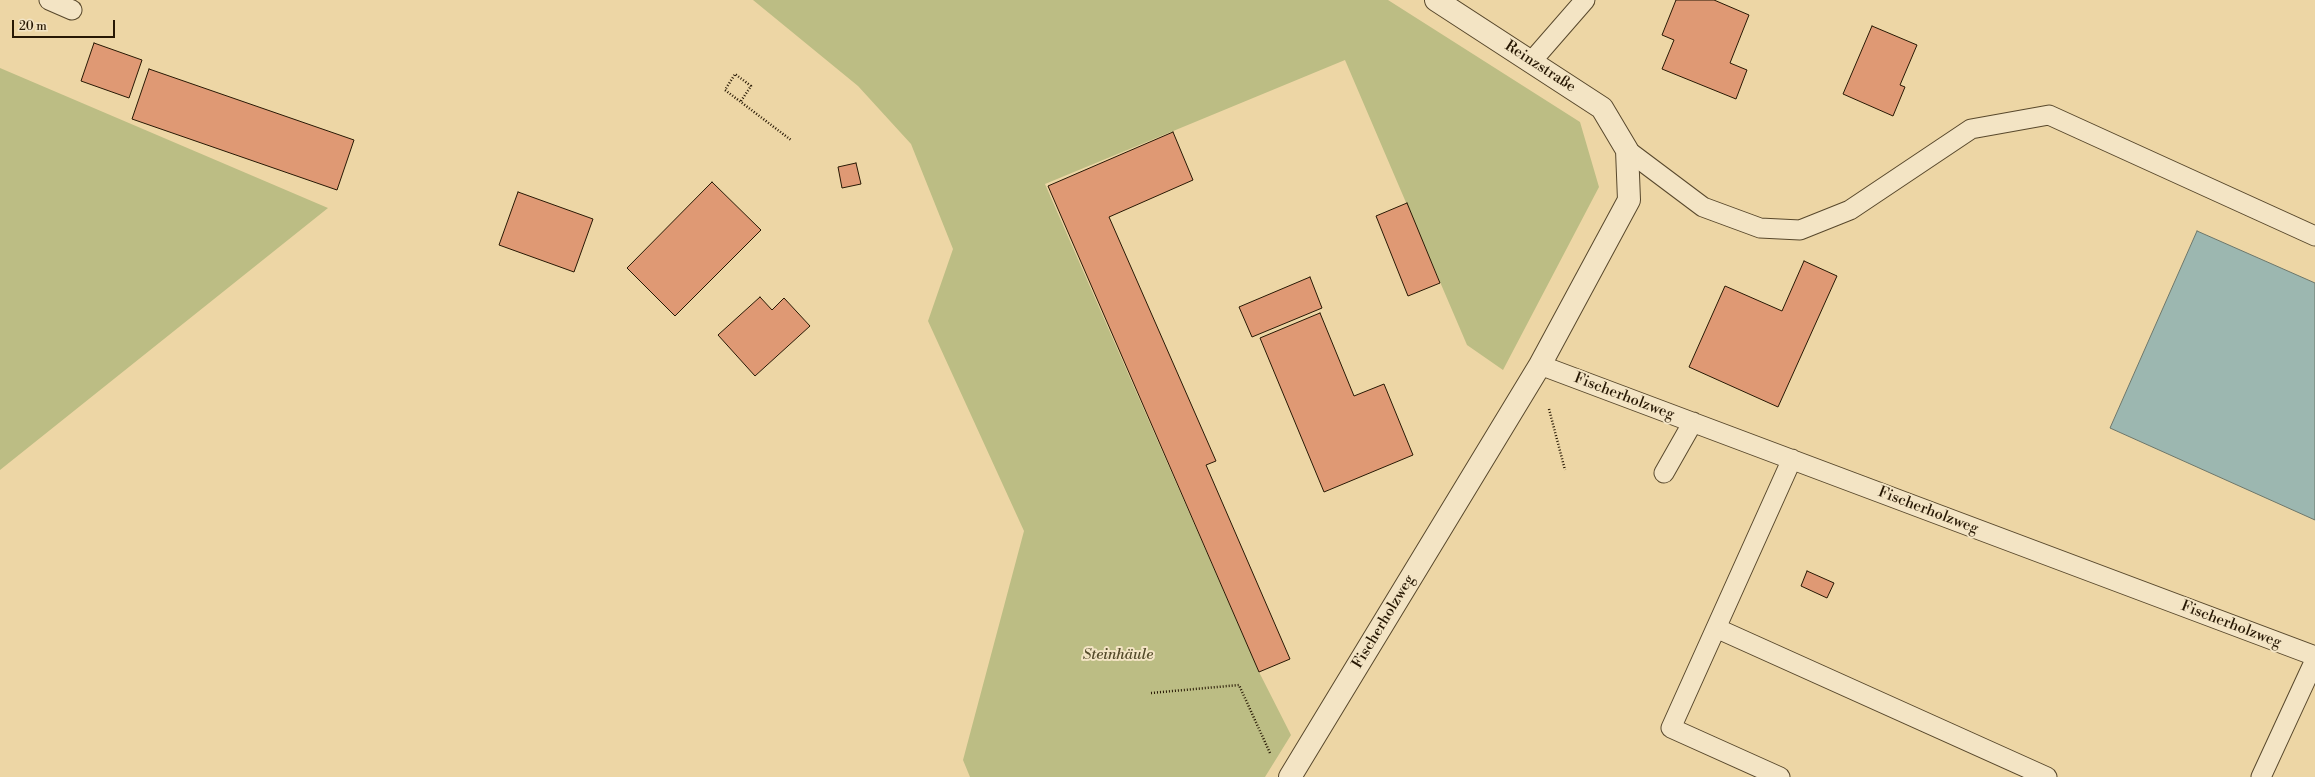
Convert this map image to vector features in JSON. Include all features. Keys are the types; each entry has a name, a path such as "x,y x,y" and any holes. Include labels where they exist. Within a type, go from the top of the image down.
{"street":[{"name":"Reinzstraße","path":"1436,0 1602,108 1627,150"},
{"name":"Fischerholzweg","path":"1290,777 1540,365 1629,200 1627,150"}],"lane":[{"path":"49,0 72,10"},
{"path":"1531,62 1584,0"},
{"path":"1627,150 1703,207 1760,228 1800,230 1850,210 1971,129 2049,115 2315,236"},
{"name":"Fischerholzweg","path":"1540,365 2315,656"},
{"path":"1664,474 1693,422"},
{"path":"1780,777 1671,728 1792,460"},
{"path":"1716,628 2020,772 2046,777"},
{"path":"2261,777 2315,660"}],"path":[{"path":"741,101 751,86 735,74 725,90 791,140"},
{"path":"1540,365 1550,414 1565,470"},
{"path":"1151,693 1239,685 1272,756"}],"green space":[{"name":"Steinhäule","path":"753,0 1388,0 1580,122 1599,187 1503,370 1467,345 1345,60 1045,184 1259,672 1291,735 1265,777 970,777 963,760 1024,531 928,321 953,249 911,144 858,86"},
{"path":"0,68 328,208 0,470"}],"water":[{"path":"2197,231 2315,283 2315,520 2110,428"}],"building":[{"path":"1676,0 1714,0 1749,15 1730,63 1747,70 1736,99 1662,69 1674,40 1662,35"},
{"path":"1872,26 1917,45 1900,85 1905,87 1893,116 1843,94"},
{"path":"94,43 142,60 129,98 81,81"},
{"path":"149,69 354,140 337,190 132,119"},
{"path":"1173,132 1193,180 1109,217 1216,461 1206,465 1290,659 1259,672 1048,186"},
{"path":"856,163 861,184 842,188 838,167"},
{"path":"712,182 761,230 675,316 627,268"},
{"path":"518,192 593,219 574,272 499,245"},
{"path":"1407,203 1440,283 1408,296 1376,216"},
{"path":"1804,261 1837,276 1778,407 1689,367 1725,286 1782,311"},
{"path":"1310,277 1322,308 1252,337 1239,307"},
{"path":"760,297 772,310 784,298 810,326 755,376 718,335"},
{"path":"1320,313 1354,396 1384,384 1413,455 1324,492 1260,338"},
{"path":"1807,571 1834,583 1827,598 1801,586"}]}
